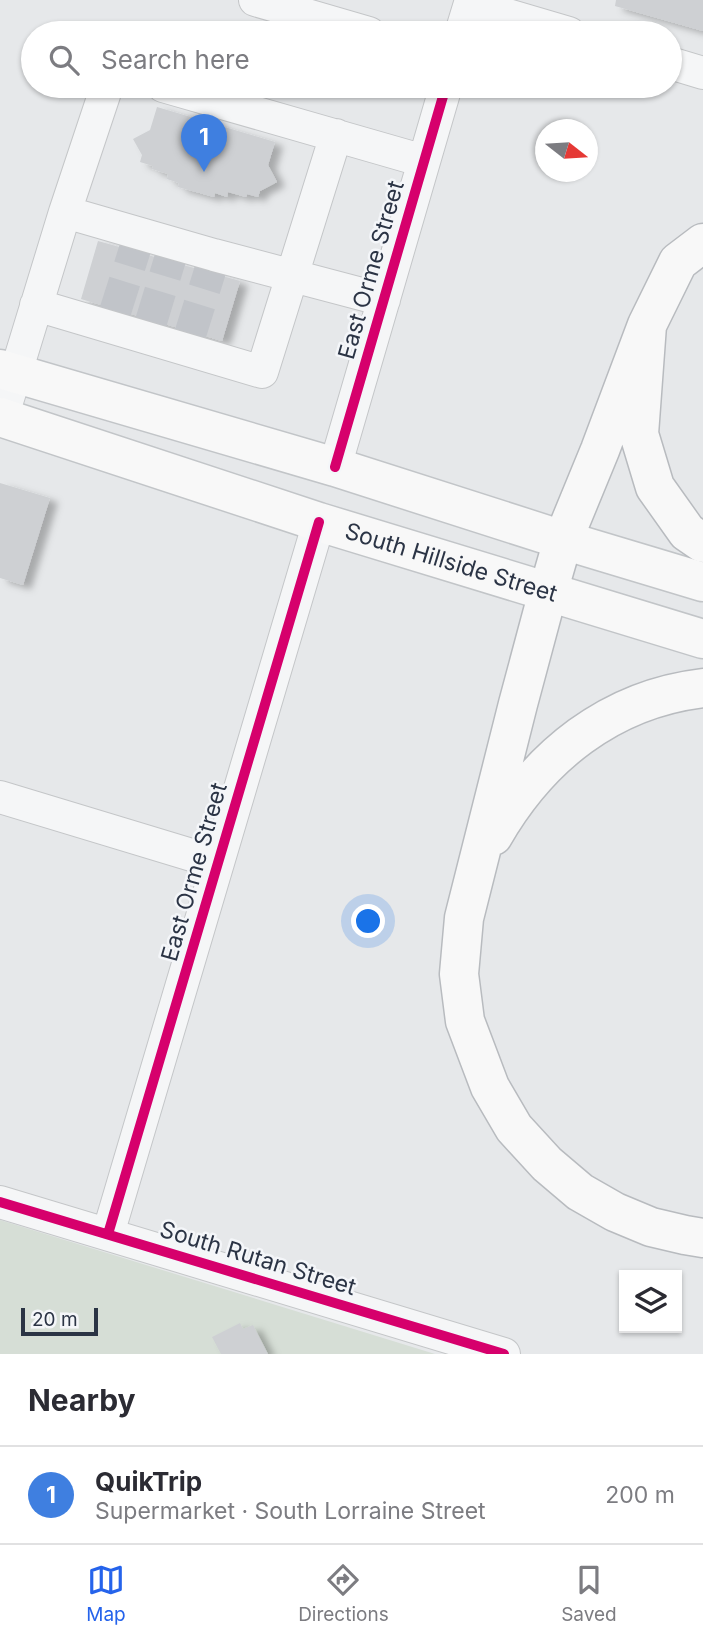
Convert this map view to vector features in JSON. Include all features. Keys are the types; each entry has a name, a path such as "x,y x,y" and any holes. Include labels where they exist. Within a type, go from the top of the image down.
{"main road":[{"path":"703,243 678,262 647,325 564,540 474,875 464,918 459,974 465,1021 490,1087 514,1128 547,1164 580,1192 615,1212 651,1227 703,1238"},
{"path":"647,325 639,433 655,487 687,532 703,543"},
{"path":"7,371 335,467 703,582"},
{"name":"South Hillside Street","path":"1,418 319,522 703,639"},
{"path":"474,875 488,846 534,777 569,745 604,720 633,705 703,688"}],"street":[{"path":"255,0 328,21"},
{"path":"468,12 511,21"},
{"path":"682,68 703,74"},
{"path":"1,418 7,371 36,305 103,98"},
{"path":"205,98 424,161"},
{"name":"East Orme Street","path":"335,467 442,98"},
{"path":"36,305 112,319 188,342 262,372 336,135"},
{"path":"65,212 138,240 213,261 292,276 384,300"},
{"name":"East Orme Street","path":"108,1234 319,522"},
{"path":"0,797 218,863"},
{"name":"South Rutan Street","path":"0,1202 504,1354"}],"shaded area":[{"path":"0,1220 435,1354 0,1354"}],"building":[{"path":"616,0 703,0 703,31 682,25 682,21 668,21 615,6"},
{"path":"157,107 275,142 268,165 277,182 260,191 258,197 228,192 227,197 215,193 214,197 178,187 179,183 167,179 168,174 140,162 142,155 133,139 150,130"},
{"path":"98,241 240,281 222,341 81,299"},
{"path":"0,483 50,498 23,585 0,578"},
{"path":"240,1323 243,1329 253,1325 268,1354 221,1354 212,1337"}],"tunnel":[{"path":"115,312 136,246"},
{"path":"151,322 171,256"},
{"path":"190,335 211,268"}],"cycle path":[{"path":"335,467 443,98"},
{"path":"108,1234 319,522"},
{"path":"0,1202 504,1354"}],"place":[{"name":"QuikTrip","path":"204,172"}]}
